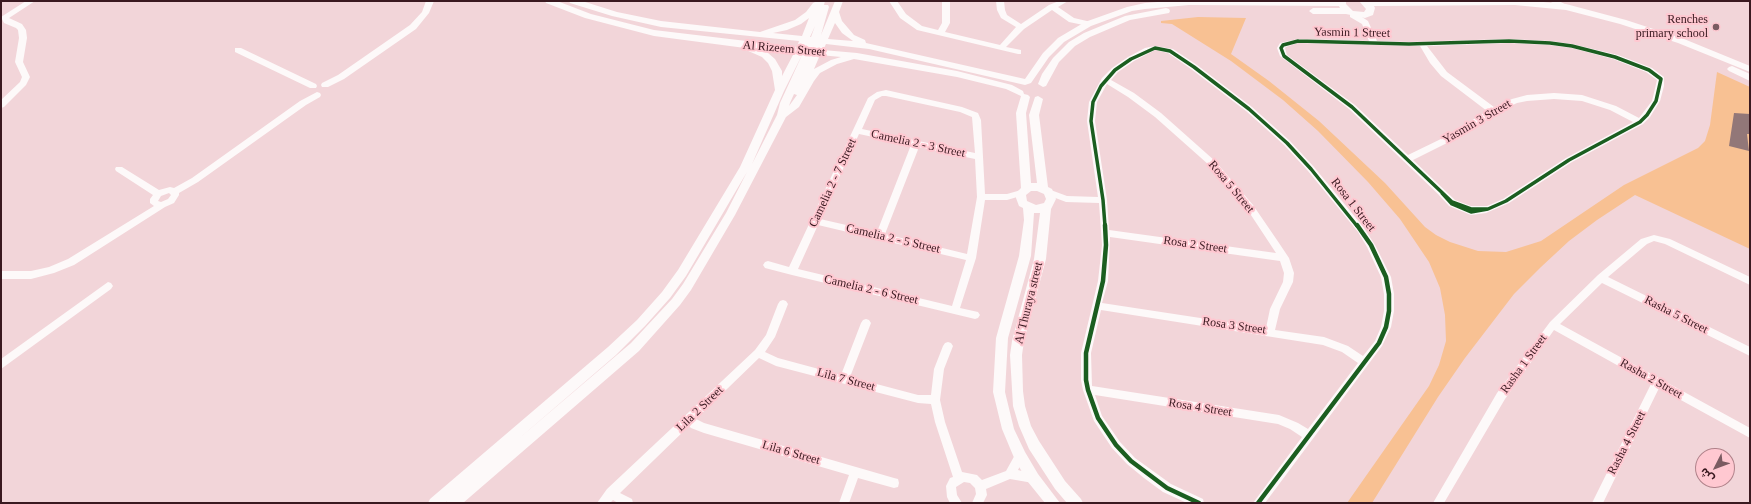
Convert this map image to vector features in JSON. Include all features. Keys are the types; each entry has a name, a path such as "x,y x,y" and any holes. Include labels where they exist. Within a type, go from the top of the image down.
{"street":[{"path":"1,105 26,78 19,62 23,38 22,30 19,26 7,21 4,18 31,1"},
{"path":"238,50 313,92 326,91 327,88 325,85 341,77 412,27 425,13 430,1"},
{"name":"Al Rizeem Street","path":"549,1 588,16 638,30 739,44 812,45"},
{"name":"Al Rizeem Street","path":"573,1 615,14 661,24 750,34 812,45 857,56 959,70"},
{"path":"812,45 819,1"},
{"path":"750,34 777,30 792,25 809,14 819,1"},
{"path":"453,503 635,347 687,287 730,215 782,115 793,102 827,1"},
{"path":"435,503 612,351 666,294 682,273 745,167 779,91 835,13 839,1"},
{"path":"893,1 898,10 907,20 920,28 1018,52"},
{"path":"940,34 946,23 946,1"},
{"path":"1000,1 1001,10 1004,16 1021,27"},
{"path":"1001,48 1021,27 1064,1"},
{"path":"1026,82 1034,81 1043,84 1046,88 1044,97 1038,99 1022,95 1019,87 1026,82 1054,46 1074,31 1088,24 1130,9 1160,4 1214,2 1347,7 1361,16 1367,10 1477,1 1566,7 1611,19 1681,41 1750,69"},
{"path":"1539,4 1548,1"},
{"path":"1553,1 1566,7"},
{"path":"1052,7 1068,18 1073,24 1074,31"},
{"path":"1043,84 1050,69 1072,44 1103,27 1128,18 1158,12 1195,9 1347,7"},
{"path":"1367,10 1504,8 1541,10 1565,14 1600,22 1689,51 1720,63 1750,78"},
{"path":"1367,10 1374,43"},
{"path":"835,13 841,26 851,37 886,49"},
{"path":"1068,18 1088,24"},
{"path":"715,41 737,39 872,51 886,49"},
{"name":"Yasmin 1 Street","path":"1509,41 1550,43 1594,51 1638,65 1656,74 1660,79 1660,86 1654,105 1640,122 1569,160 1506,202 1477,213 1464,211 1452,204 1408,159 1352,108 1296,66 1288,53 1288,48 1298,44 1311,42 1374,43 1422,44 1509,41"},
{"path":"739,44 758,51 772,61 777,72 779,91"},
{"path":"1422,44 1444,74 1493,111"},
{"name":"Al Rizeem Street","path":"886,49 979,75 1026,82"},
{"name":"Rosa 1 Street","path":"1199,503 1167,488 1148,475 1131,461 1116,445 1098,418 1088,390 1085,371 1086,353 1104,269 1106,233 1104,200 1091,116 1097,92 1105,80 1122,64 1140,54 1158,52 1179,58 1231,95 1287,143 1337,199 1371,245 1386,277 1389,294 1389,311 1386,327 1379,343 1258,503"},
{"path":"782,115 794,107 810,79 817,71 838,61 857,56"},
{"name":"Al Rizeem Street","path":"979,75 1009,87 1022,95"},
{"name":"Rosa 5 Street","path":"1105,80 1131,95 1158,115 1212,163 1250,207 1284,258 1289,273 1288,282 1275,309 1270,332"},
{"path":"119,169 158,200 173,199 175,195 174,192 195,180 303,103 313,92"},
{"name":"Camelia 2 - 7 Street","path":"792,271 870,102 876,96 891,94 962,110 975,115 977,120 979,157"},
{"name":"Al Thuraya street","path":"1022,95 1021,113 1025,198 1029,220 1025,256 1002,338 999,392 1008,429 1020,456 1033,478 1053,503"},
{"name":"Yasmin 3 Street","path":"1408,159 1448,139 1493,111 1515,101 1527,98 1554,96 1582,98 1597,102 1640,122"},
{"path":"1038,99 1034,115 1046,190 1051,197 1048,206"},
{"name":"Camelia 2 - 3 Street","path":"857,131 979,157"},
{"path":"880,235 916,144"},
{"path":"955,310 971,258 981,196 979,157"},
{"path":"1025,198 1036,187 1066,199 1104,200"},
{"path":"981,196 1025,198 1037,209 1066,199"},
{"path":"1,275 31,275 61,266 89,252 145,215 158,200"},
{"name":"Al Thuraya street","path":"1048,206 1040,259 1018,341 1016,356 1017,391 1021,412 1034,446 1046,465 1076,503"},
{"name":"Camelia 2 - 5 Street","path":"815,221 880,235 971,258"},
{"name":"Rosa 2 Street","path":"1106,233 1284,258"},
{"name":"Rasha 1 Street","path":"1438,503 1501,396 1553,325 1601,278 1637,249 1655,242 1673,246 1692,253 1750,282"},
{"name":"Camelia 2 - 6 Street","path":"768,265 975,315"},
{"name":"Rasha 5 Street","path":"1601,278 1750,352"},
{"path":"1,365 108,286"},
{"name":"Lila 2 Street","path":"602,503 758,353 770,337 784,304"},
{"name":"Rosa 3 Street","path":"1097,306 1270,332 1335,344 1365,363"},
{"path":"844,380 866,323"},
{"name":"Rasha 2 Street","path":"1553,325 1750,433"},
{"path":"948,346 939,369 935,400 940,422 959,478"},
{"name":"Lila 7 Street","path":"758,353 772,360 844,380 918,399 935,400"},
{"name":"Rasha 4 Street","path":"1597,503 1657,383"},
{"name":"Rosa 4 Street","path":"1088,390 1279,420 1294,426 1308,435"},
{"name":"Lila 6 Street","path":"689,419 695,424 704,428 894,483"},
{"path":"1010,474 1020,456"},
{"path":"844,503 856,472"},
{"path":"980,486 1010,474 1033,478"},
{"path":"955,502 952,497 951,486 959,478 963,477 973,479 980,486 982,494 977,503"},
{"path":"612,493 628,503"}],"shaded area":[{"path":"1198,17 1246,18 1231,54 1269,81 1319,121 1385,183 1425,227 1436,235 1450,242 1478,251 1506,252 1541,241 1624,185 1698,148 1705,141 1710,125 1717,72 1750,87 1750,249 1635,195 1597,220 1569,241 1514,294 1465,358 1438,397 1372,503 1347,503 1429,386 1439,365 1446,341 1445,315 1440,288 1429,262 1400,219 1368,182 1318,131 1283,100 1231,61 1172,24 1161,23 1161,21"}],"building":[{"path":"1734,113 1750,114 1750,134 1747,134 1749,151 1729,146"}],"cycle path":[{"path":"1442,193 1452,204 1471,212 1483,211 1506,201 1569,160 1640,122 1647,115 1656,101 1661,79 1649,70 1615,57 1572,46 1550,43 1509,41 1409,44 1298,41 1283,45 1281,48 1284,56 1352,107 1452,202 1471,209 1488,209"},
{"path":"1199,503 1167,488 1148,475 1131,461 1116,445 1098,418 1086,380 1086,353 1103,281 1106,245 1103,200 1091,121 1093,102 1101,86 1115,70 1131,59 1155,48 1170,51 1194,67 1249,109 1287,143 1311,169 1361,230 1371,245 1386,277 1389,294 1389,311 1386,327 1379,343 1258,503"}],"place":[{"name":"Renches primary school","path":"1716,27"}]}
